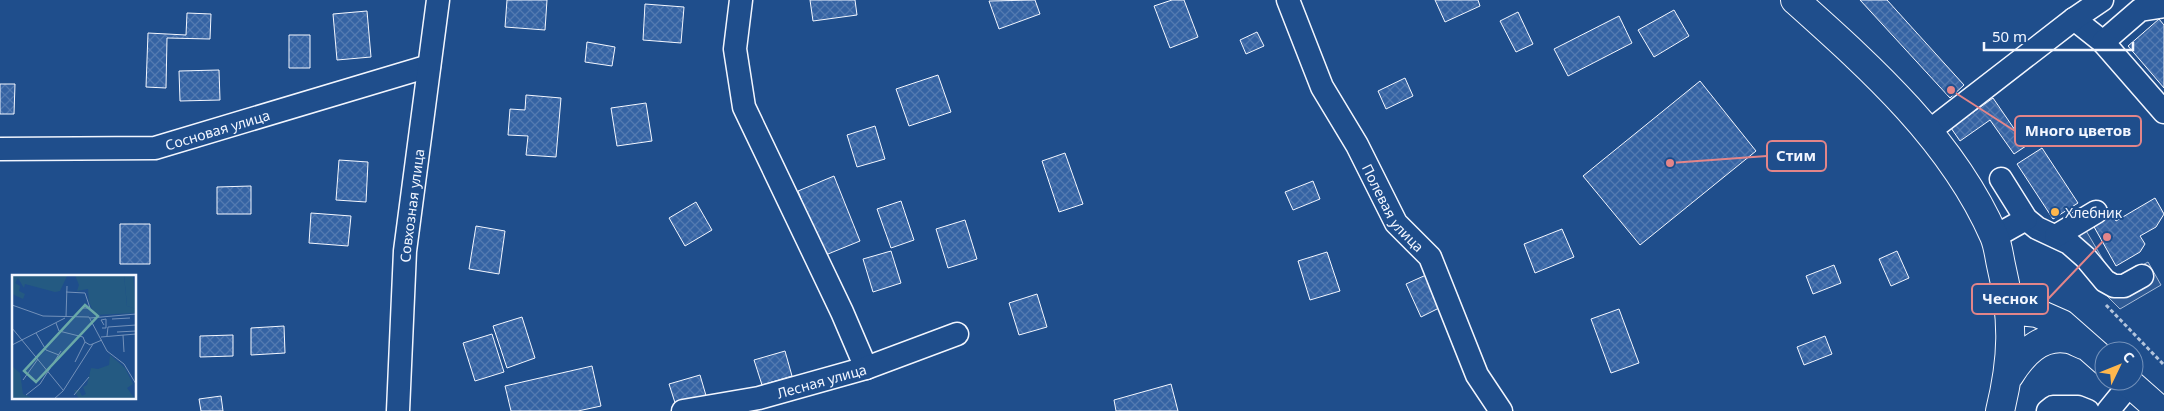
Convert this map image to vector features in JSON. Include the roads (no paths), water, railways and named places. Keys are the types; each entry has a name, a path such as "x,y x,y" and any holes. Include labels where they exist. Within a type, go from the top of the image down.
{"main road":[{"path":"1795,0 1890,88 1928,132 1943,150 1966,186 1994,237 2010,310 2012,345 2009,376 2000,411"},
{"path":"2010,310 2037,313 2062,324 2094,351"},
{"path":"2009,376 2020,359 2034,346 2049,340 2068,339 2094,352"},
{"path":"2138,391 2161,411"}],"street":[{"name":"Совхозная улица","path":"398,411 405,251 438,0"},
{"path":"741,0 735,49 744,107 842,312 866,368"},
{"name":"Полевая улица","path":"1288,0 1322,88 1357,145 1396,224 1430,257 1477,374 1501,411"},
{"path":"1928,132 2074,19 2102,0"},
{"path":"2103,42 2140,10 2164,6"},
{"path":"2074,19 2103,42 2164,112"},
{"name":"Сосновая улица","path":"0,149 155,148 429,66"},
{"path":"2001,179 2026,219 2037,228 2069,243 2085,257 2105,281 2114,286 2124,286 2142,276"},
{"path":"2056,236 2096,212"},
{"path":"1994,237 2026,219"},
{"name":"Лесная улица","path":"683,411 760,398 866,368 957,334"},
{"path":"2108,411 2122,391"},
{"path":"2048,411 2053,406 2078,407 2088,411"}],"place":[{"name":"Много цветов","path":"1951,90"},
{"name":"Стим","path":"1670,163"},
{"name":"Хлебник","path":"2055,212"},
{"name":"Чеснок","path":"2107,237"}]}
